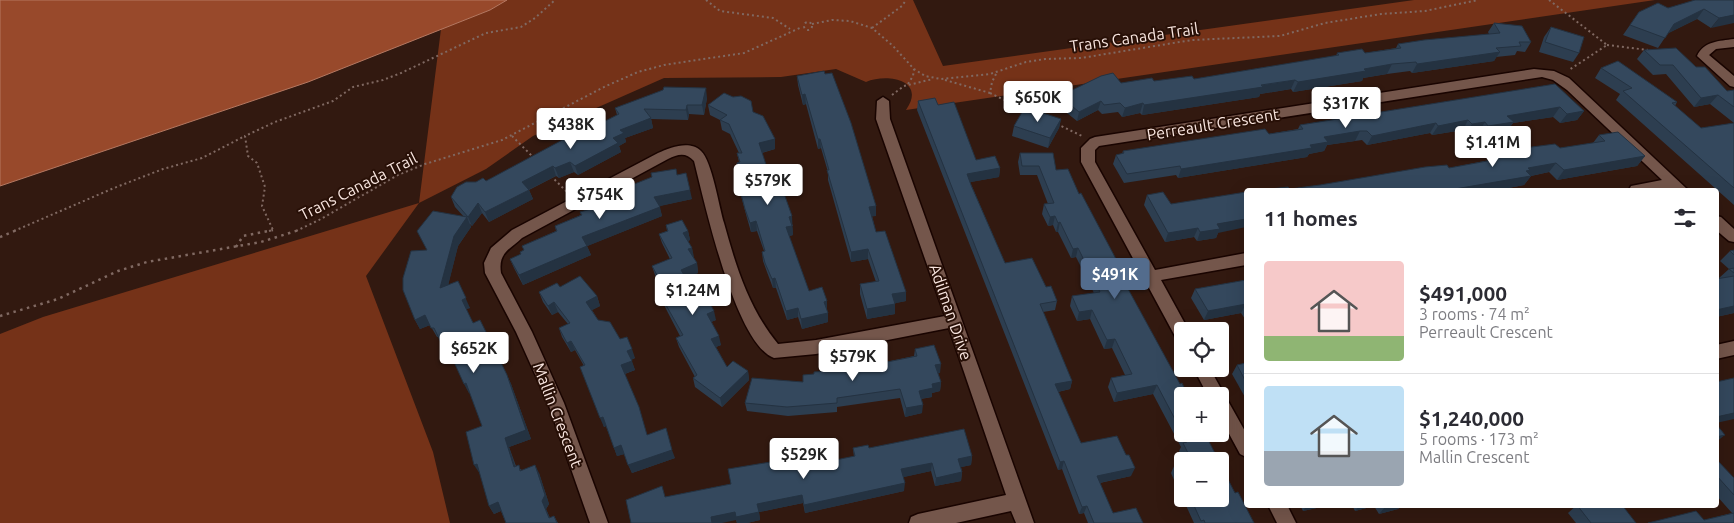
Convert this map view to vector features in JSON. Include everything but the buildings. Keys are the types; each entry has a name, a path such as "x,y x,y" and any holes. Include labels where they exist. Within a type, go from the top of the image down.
{"street":[{"path":"1734,43 1711,46 1703,56 1734,83"},
{"name":"Perreault Crescent","path":"1176,322 1088,162 1088,148 1094,142 1514,77 1531,72 1544,72 1555,75 1569,83 1579,95 1678,187"},
{"name":"Adilman Drive","path":"883,101 883,119 1025,523"},
{"name":"Mallin Crescent","path":"599,523 556,403 524,332 493,273 492,263 496,252 518,234 662,156 670,152 686,149 698,154 701,160 739,291 753,324 774,351 816,347 954,321"},
{"path":"1664,188 1678,187"},
{"path":"1719,224 1734,237"},
{"path":"1151,276 1244,259"},
{"path":"1719,351 1734,348"},
{"path":"1229,418 1244,445"},
{"path":"918,523 1017,500"},
{"path":"1279,508 1287,523"}],"path":[{"path":"0,237 114,188 163,169 202,158 275,122 333,101 353,87 383,80 401,73 486,33 521,27 535,18 555,0"},
{"path":"706,0 720,11 773,18 790,29"},
{"path":"872,28 902,6 906,0"},
{"name":"Trans Canada Trail","path":"802,27 806,23 840,21 858,23 872,28 893,46 914,69 934,79 941,79 998,71 1026,62 1045,59 1081,58 1192,40 1280,36 1325,23 1381,14 1425,11 1478,0"},
{"path":"1550,0 1607,45 1653,50"},
{"path":"1555,0 1556,5"},
{"name":"Trans Canada Trail","path":"0,316 48,303 125,268 168,258 273,239 306,226 378,185 412,169 442,158 492,145 512,136 622,78 669,64 709,60 747,53 761,47 790,29 802,27 810,29 813,26 812,24"},
{"path":"1568,71 1607,45"},
{"path":"914,69 914,76 906,86 934,79"},
{"path":"990,93 992,82 998,71"},
{"path":"941,79 990,93 1033,113"},
{"path":"1050,121 1076,133"},
{"path":"236,247 243,236 273,230 262,206 265,187 257,163 248,156 244,136"},
{"path":"512,136 538,162"},
{"path":"550,175 569,195"}],"shaded area":[{"path":"0,0 507,0 490,10 308,82 0,186"},
{"path":"507,0 913,0 943,66 1414,0 1655,0 906,110 911,100 912,92 902,81 884,78 866,82 836,69 781,77 664,78 533,136 486,169 419,203 441,29 490,10"},
{"path":"419,203 366,276 433,452 450,523 0,523 0,334 43,317"}]}
